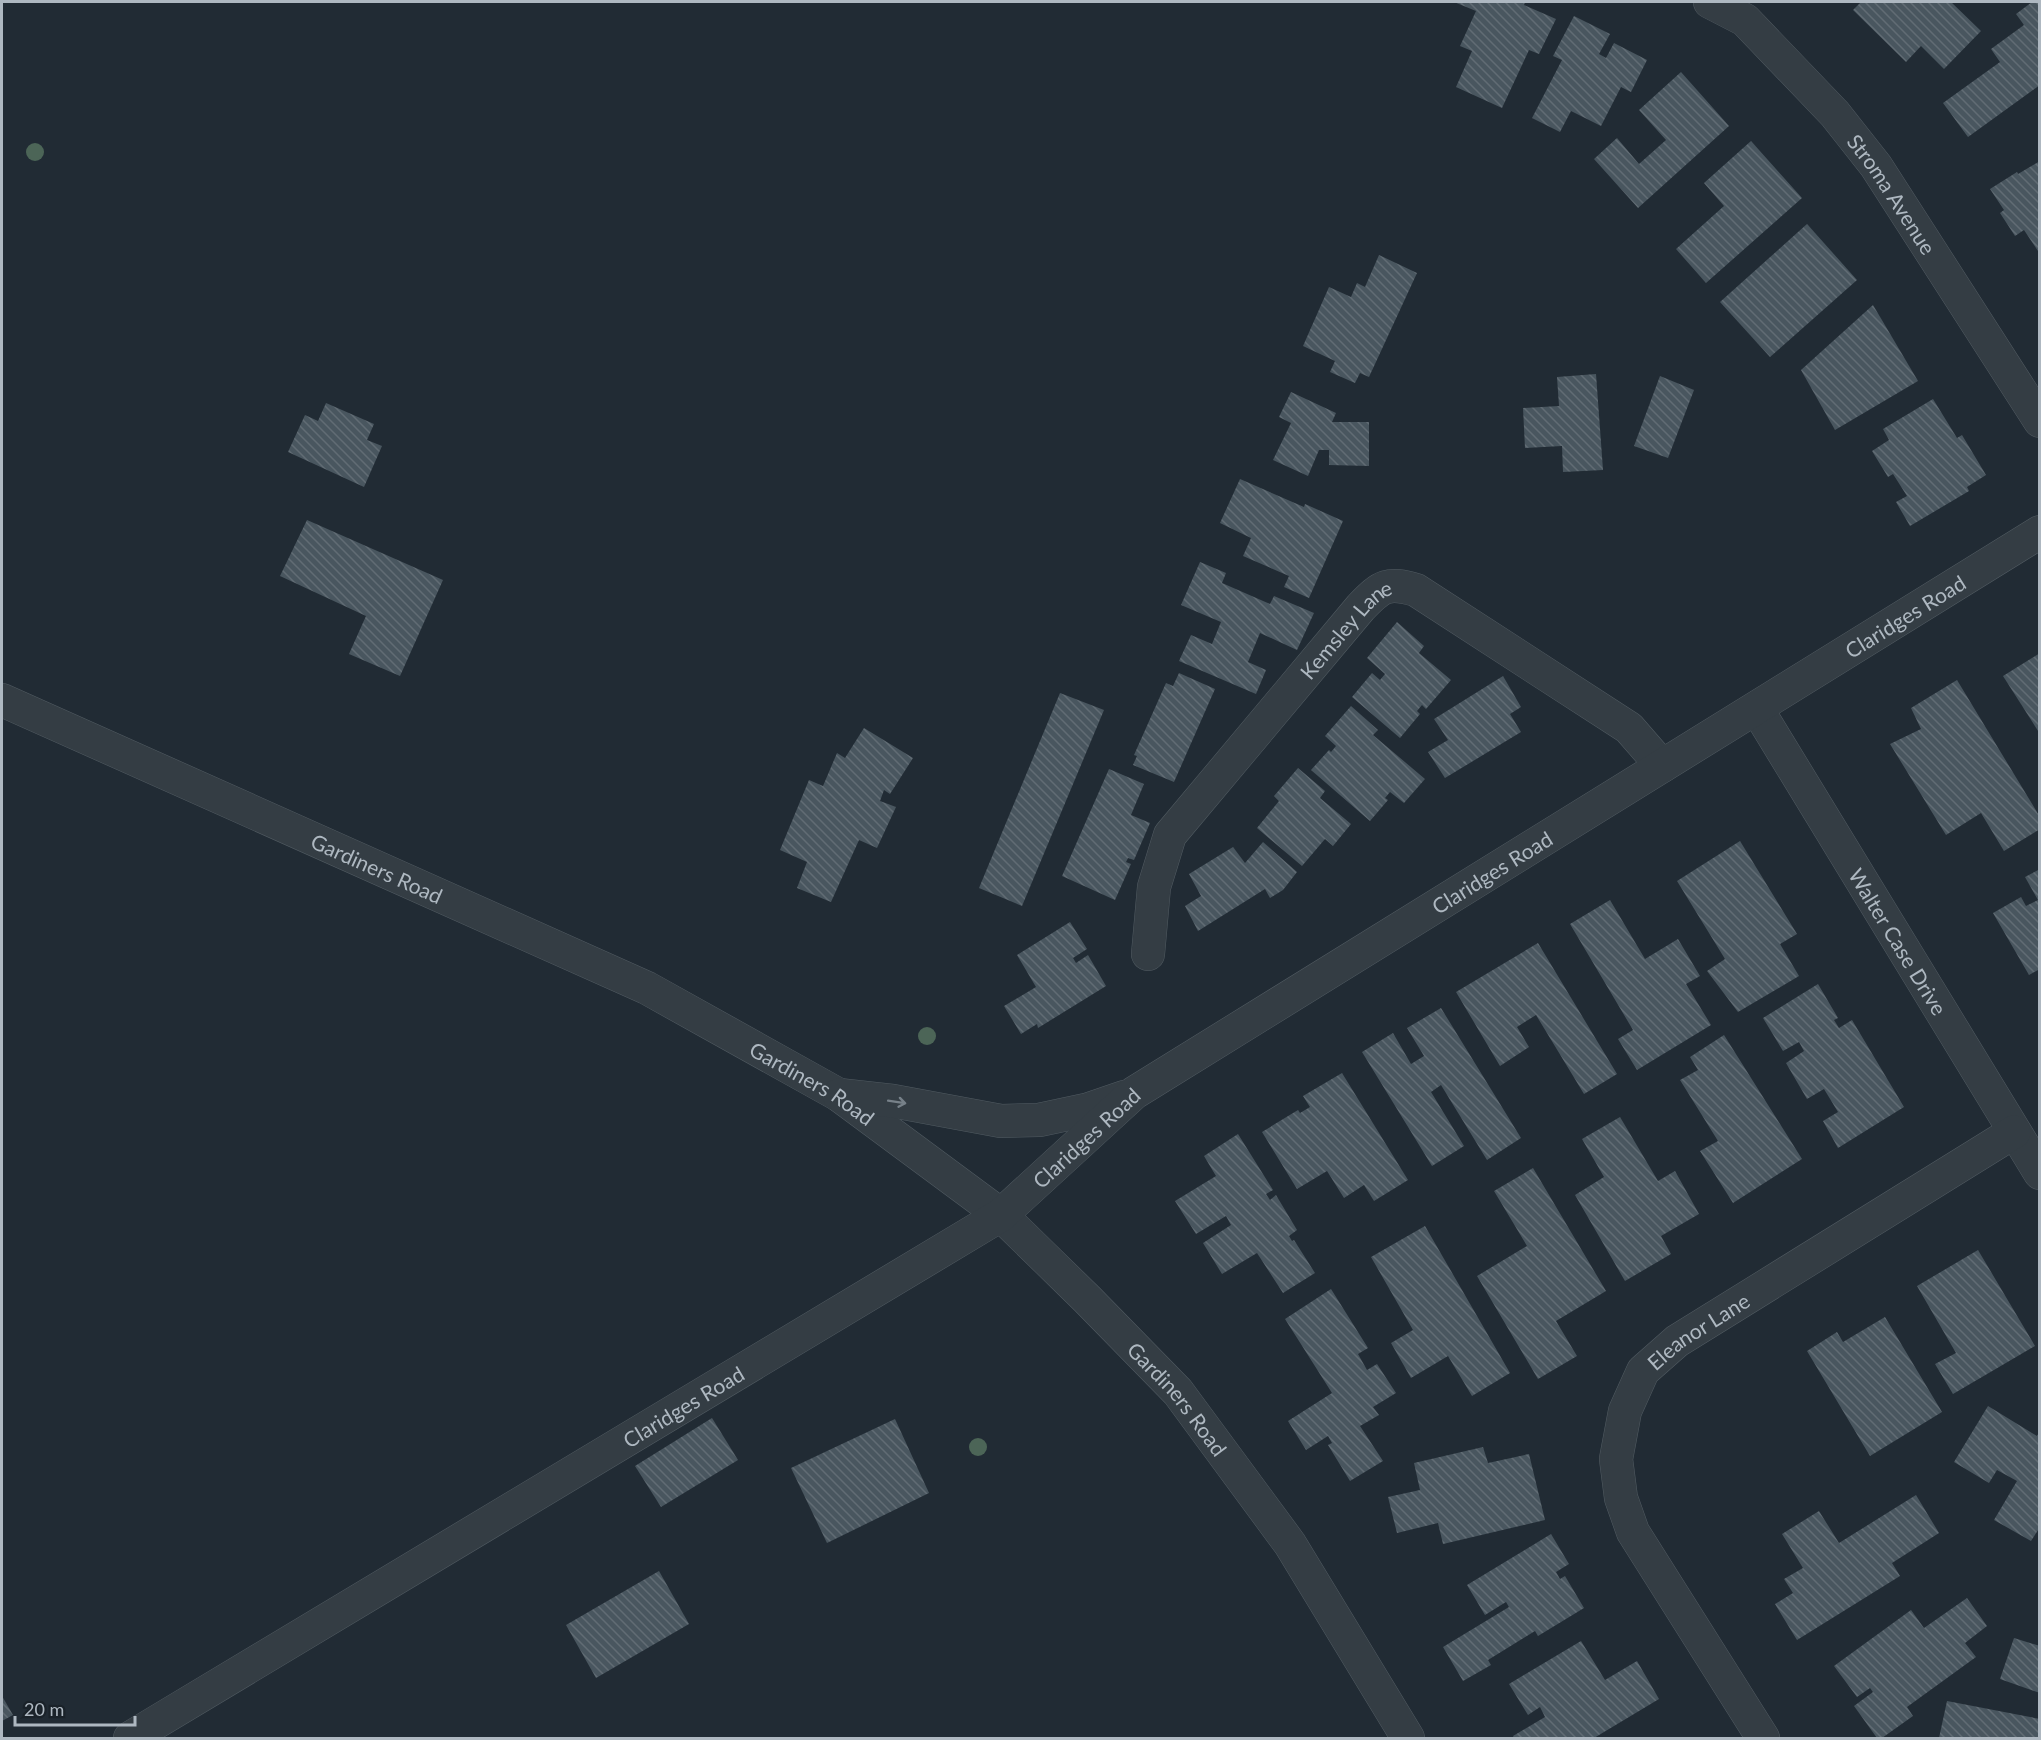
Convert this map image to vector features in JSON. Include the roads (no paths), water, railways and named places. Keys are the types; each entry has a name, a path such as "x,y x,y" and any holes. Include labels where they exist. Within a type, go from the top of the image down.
{"street":[{"name":"Stroma Avenue","path":"1710,2 1753,11 1836,114 1876,166 2040,421"},
{"name":"Claridges Road","path":"130,1738 1001,1215 1134,1094 2040,532"},
{"name":"Kemsley Lane","path":"1148,954 1154,887 1170,835 1361,607 1375,592 1395,584 1416,590 1629,728 1662,766"},
{"name":"Gardiners Road","path":"2,700 647,988 839,1095 1001,1215 1178,1392 1290,1544 1408,1738"},
{"name":"Walter Case Drive","path":"1757,709 2040,1173"},
{"path":"839,1095 893,1101 1001,1121 1039,1119 1086,1110 1134,1094"},
{"name":"Eleanor Lane","path":"1763,1738 1633,1532 1621,1498 1616,1459 1625,1411 1643,1371 1677,1341 2014,1132"}]}
